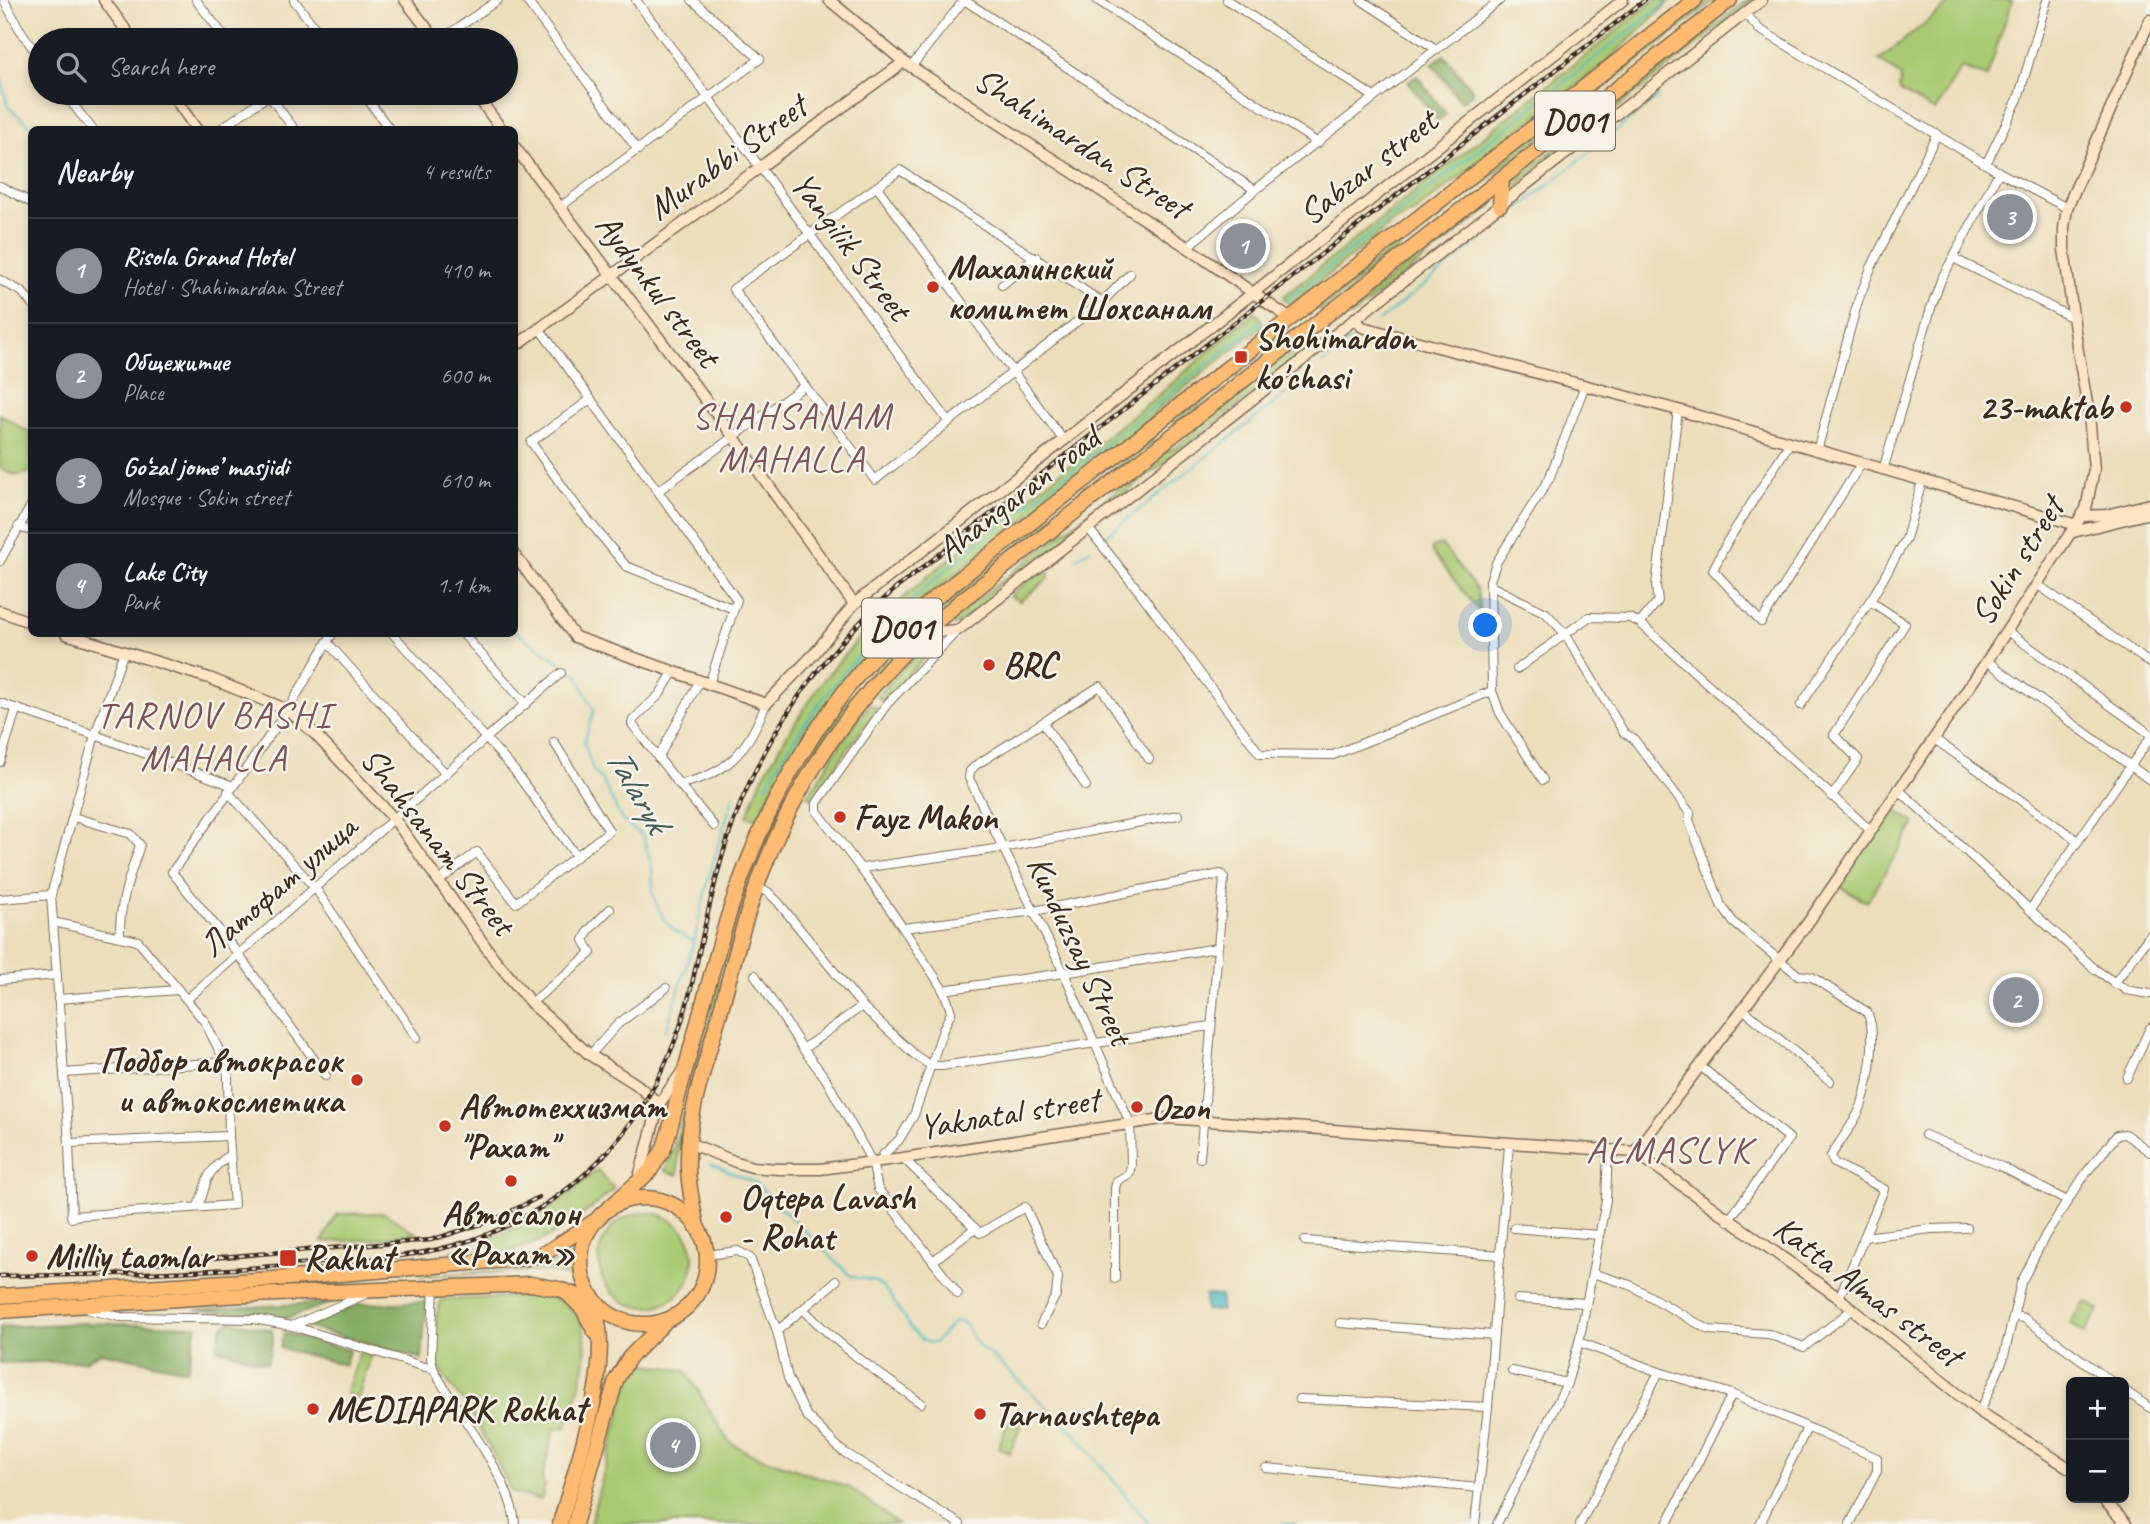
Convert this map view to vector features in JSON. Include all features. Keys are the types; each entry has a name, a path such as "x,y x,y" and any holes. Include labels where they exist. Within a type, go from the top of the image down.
{"highway":[{"name":"Ahangaran road","path":"609,1208 653,1167 663,1150 723,931 742,873 778,792 818,727 865,668 921,610 1695,0"},
{"name":"Ahangaran road","path":"697,1227 689,1183 689,1143 698,1094 756,888 795,799 814,764 889,667 957,604 1730,0"},
{"path":"1500,205 1502,178"},
{"path":"1408,226 1420,241"},
{"name":"Shahimardan Street","path":"1289,318 1307,330"},
{"path":"1158,422 1170,438"},
{"name":"D001","path":"0,1296 305,1277 528,1258 538,1256 567,1241 609,1208 625,1200 652,1198 678,1208 697,1227 707,1255 705,1278 700,1292 685,1310 666,1322"},
{"name":"D001","path":"592,1299 582,1276 580,1257 584,1239 593,1222"},
{"path":"0,1311 224,1296 531,1284 592,1299 613,1317 627,1323 642,1325 666,1322"},
{"path":"559,1289 576,1302 588,1317 597,1336 600,1351"},
{"path":"77,1290 77,1306"},
{"path":"559,1524 593,1400 600,1351 599,1319 592,1299"},
{"path":"575,1524 616,1380 629,1358 666,1322"}],"street":[{"path":"4,0 28,41"},
{"path":"104,0 124,28"},
{"path":"196,0 218,28"},
{"path":"295,0 315,28"},
{"path":"405,0 428,28"},
{"path":"456,28 498,0"},
{"path":"526,0 638,150"},
{"name":"Yangilik Street","path":"636,0 949,422"},
{"path":"560,207 760,58 692,0"},
{"name":"Shahimardan Street","path":"829,0 907,65 1187,247 1289,318"},
{"path":"907,65 964,0 1255,190"},
{"path":"1097,0 1318,143"},
{"path":"1227,0 1374,97"},
{"path":"1361,0 1436,49"},
{"path":"1187,247 1255,190 1499,0"},
{"name":"Sabzar street","path":"766,704 814,654 854,604 1254,293 1623,0"},
{"name":"Ahangaran road","path":"958,630 1762,0"},
{"path":"1986,164 2018,99 2047,0"},
{"path":"1745,13 1759,29 1999,172 2067,208"},
{"name":"Sokin street","path":"1635,1152 1781,960 1987,661 2077,524 2092,489 2094,469 2089,415 2063,235 2067,208 2150,20"},
{"name":"Murabbi Street","path":"518,343 760,167 907,65"},
{"path":"73,105 90,126"},
{"path":"179,105 194,126"},
{"path":"224,126 253,105"},
{"path":"276,105 292,126"},
{"path":"373,105 387,126"},
{"path":"484,105 499,126"},
{"path":"1816,451 1858,301 1871,268 1937,134"},
{"name":"Aydynkul street","path":"518,151 733,436 854,604"},
{"path":"1102,302 902,170 733,289 873,480 1102,302 1130,274"},
{"path":"1883,470 1931,308 1999,172"},
{"path":"0,186 28,201"},
{"path":"877,187 1064,441"},
{"path":"1002,285 1036,257"},
{"path":"1954,258 2073,318"},
{"path":"0,280 22,292 28,299"},
{"path":"1355,318 1362,327 1678,410 1789,444 2077,524 2150,513"},
{"path":"539,328 737,600 704,682 658,758"},
{"path":"1543,780 1500,713 1492,691 1490,581 1496,563 1549,479 1585,385"},
{"path":"658,491 804,386"},
{"path":"591,399 531,442 575,504 626,566 734,609"},
{"path":"1640,623 1658,601 1656,586 1678,410"},
{"path":"1789,444 1727,542 1713,570 1761,622 1861,464"},
{"path":"1801,705 1870,601 1906,538 1922,481"},
{"path":"2077,524 2150,505"},
{"path":"0,561 28,510"},
{"path":"18,527 28,530"},
{"path":"1088,528 1142,595 1260,754 1333,755 1492,691"},
{"path":"518,559 575,637 766,704 756,729 728,765 704,778 680,784"},
{"path":"2038,585 2150,663"},
{"path":"1491,586 1546,613 1566,635 1624,733 1633,738 1689,813 1689,820 1721,905 1734,923 1798,975 1812,977 1867,1012 1870,1017 1873,1047 1861,1106 1831,1156 1834,1163 1884,1189 1839,1298"},
{"path":"1832,796 1858,760 1834,735 1905,624 1870,601"},
{"path":"0,611 28,622"},
{"path":"1517,668 1589,617 1630,618 1640,623 1870,830"},
{"path":"924,633 958,630"},
{"path":"877,1162 899,1140 914,1115 951,1013 943,990 904,928 817,811 817,803 887,704 958,630"},
{"path":"2007,631 2150,736 2030,910"},
{"name":"Shahsanam Street","path":"76,637 209,678 288,710 316,735 395,820 505,973 531,1003 590,1055 636,1084 659,1104"},
{"path":"396,637 514,770 577,857"},
{"path":"466,637 526,704"},
{"path":"326,1076 239,955 172,872 288,710 329,638 446,774"},
{"path":"53,922 138,941 205,1021 225,1062 230,1088 229,1136 234,1205 72,1217 51,895 95,735 124,651"},
{"path":"1987,661 2150,780"},
{"path":"674,671 660,694 632,724 714,826"},
{"name":"Латофат улица","path":"187,999 561,673"},
{"path":"1086,786 1043,723 1100,686 1149,759"},
{"path":"0,703 95,735 230,789 316,889 417,1038"},
{"path":"0,762 16,710"},
{"name":"Kunduzsay Street","path":"1043,723 976,765 970,771 969,778 1064,973 1130,1122"},
{"path":"1933,738 2078,841"},
{"path":"439,881 477,852 516,904 609,829 554,742"},
{"path":"1898,789 2096,970 2114,984 2133,992 2150,994"},
{"path":"795,799 817,803"},
{"path":"862,868 1002,848 1178,815"},
{"path":"73,817 131,834 139,845 125,891 120,935"},
{"path":"904,928 1034,911 1221,874 1224,878 1200,1158"},
{"path":"756,888 768,892 778,902 862,1006 915,1055 931,1066 1210,1026"},
{"path":"0,899 51,895"},
{"path":"531,1003 591,953 584,940 589,930 610,909"},
{"path":"2114,984 2150,935"},
{"path":"943,990 1217,948"},
{"path":"0,980 57,975"},
{"path":"755,975 826,1079 877,1162 878,1189 958,1294"},
{"path":"590,1055 618,1024 666,988"},
{"path":"58,999 178,990"},
{"path":"803,1049 862,1006"},
{"path":"1743,1009 1830,1081"},
{"path":"2127,1078 2150,1028"},
{"path":"64,1073 225,1062"},
{"path":"1700,1066 1789,1138 1728,1221"},
{"path":"638,1181 659,1104 686,1067"},
{"name":"Yakлatal street","path":"689,1143 736,1162 758,1167 820,1169 1168,1118 1635,1152"},
{"path":"1115,1279 1115,1188 1117,1181 1129,1174 1130,1122"},
{"path":"1980,1412 2003,1360 2021,1283 2046,1234 2086,1172 2117,1135 2125,1134 2150,1152"},
{"path":"1925,1135 2002,1167 2067,1202"},
{"path":"69,1143 229,1136"},
{"path":"1475,1524 1488,1407 1509,1144"},
{"path":"1497,1524 1567,1383 1579,1342 1606,1200 1608,1150"},
{"name":"Katta Almas street","path":"1635,1152 1839,1298 1980,1412 2066,1466"},
{"path":"197,1207 202,1200 205,1182 211,1171 230,1154"},
{"path":"903,1158 982,1233 1025,1208 1058,1277 1055,1298 1041,1324"},
{"path":"933,1261 975,1228"},
{"path":"1514,1228 1599,1235"},
{"path":"1864,1237 1931,1229 1967,1228"},
{"path":"1305,1241 1501,1255"},
{"path":"707,1255 738,1251 750,1258 777,1331 788,1378 806,1415 842,1451 960,1524"},
{"path":"1591,1273 1630,1285 1709,1330 1768,1334 1804,1347 1853,1310"},
{"path":"777,1331 836,1281"},
{"path":"435,1287 431,1346 433,1368 500,1480 515,1524"},
{"path":"292,1326 374,1290"},
{"path":"1518,1299 1586,1303"},
{"path":"77,1306 120,1317 254,1319 292,1326 433,1368"},
{"path":"804,1310 861,1360 921,1403"},
{"path":"2014,1316 2024,1318 2105,1377"},
{"path":"1340,1323 1494,1335"},
{"path":"1579,1342 1659,1372 1732,1394 1877,1458 1877,1471 1850,1524"},
{"path":"1512,1371 1567,1383"},
{"path":"1580,1524 1659,1372"},
{"path":"2129,1393 2150,1408"},
{"path":"1667,1524 1732,1394"},
{"path":"1299,1399 1488,1407"},
{"path":"1760,1524 1807,1428"},
{"path":"1266,1468 1479,1488"},
{"path":"2107,1503 2126,1524"}],"green space":[{"path":"1655,0 1671,0 1605,63 1416,211 1395,221 1292,304 1283,297"},
{"path":"1708,0 1715,0 1423,230 1420,226"},
{"path":"1747,0 1753,0 1509,193 1509,185"},
{"path":"1954,0 2012,0 1987,77 1961,68 1935,111 1901,92 1901,76 1879,60"},
{"path":"1444,55 1474,92 1461,102 1432,64"},
{"path":"1417,76 1446,114 1438,121 1408,82"},
{"path":"1492,198 1492,206 1350,317 1346,314"},
{"path":"1405,238 1407,242 1321,310 1316,308"},
{"path":"1255,311 1263,322 1261,327 1162,406 1132,435 911,610 871,649 816,718 775,782 757,819 747,816 762,778 787,735 824,679 859,638 928,576 1160,394"},
{"path":"1289,329 1291,333 1174,425 1172,422"},
{"path":"1308,339 1311,348 956,625 947,624 1167,451 1177,447 1208,418"},
{"path":"0,414 28,432 28,472 16,475 0,468"},
{"path":"1152,438 1154,441 920,628 875,675 802,776 711,1029 683,1127 678,1151 678,1175 665,1171 673,1151 743,896 780,806 805,762 844,706 916,625"},
{"path":"1439,544 1477,590 1480,612 1432,552 1432,548"},
{"path":"1047,567 1049,578 1020,601 1010,596"},
{"path":"947,635 882,701 877,696 930,639"},
{"path":"870,704 877,708 815,799 808,796 843,740"},
{"path":"1892,808 1915,823 1867,902 1838,886"},
{"path":"597,1170 614,1189 587,1212 544,1239 511,1251 493,1254 484,1241 515,1228 544,1211"},
{"path":"384,1213 416,1233 376,1239 322,1242 337,1214"},
{"path":"646,1213 664,1217 679,1227 689,1242 693,1260 689,1278 679,1293 664,1303 646,1307 628,1303 613,1293 603,1278 599,1260 603,1242 613,1227 628,1217"},
{"path":"473,1244 478,1248 474,1257 459,1258 451,1251"},
{"path":"576,1250 575,1268 578,1282 549,1271 420,1276 542,1267 561,1260"},
{"path":"542,1296 563,1303 577,1315 584,1331 586,1350 579,1390 566,1427 554,1429 542,1478 545,1485 541,1500 512,1493 475,1420 440,1370 434,1341 441,1300"},
{"path":"2086,1301 2099,1311 2084,1333 2070,1323"},
{"path":"334,1302 284,1319 195,1310"},
{"path":"426,1302 422,1359 307,1327 360,1304"},
{"path":"231,1321 272,1330 273,1339 267,1363 216,1348 222,1327"},
{"path":"84,1323 197,1326 187,1370 101,1352 85,1361 0,1363 0,1327"},
{"path":"284,1333 349,1350 345,1365 280,1348"},
{"path":"359,1352 371,1356 358,1398 346,1394"},
{"path":"641,1363 686,1371 729,1442 751,1454 850,1488 898,1524 590,1524 629,1380"},
{"path":"1010,1417 1022,1422 1010,1453 998,1448"}],"water":[{"path":"1205,1295 1221,1296 1221,1311 1205,1310"}],"waterway":[{"path":"1287,300 1669,0"},
{"name":"Talaryk","path":"0,75 8,107 31,126"},
{"path":"1379,321 1658,97"},
{"path":"766,786 827,693 875,637 928,585 1260,322"},
{"path":"1322,364 1351,340"},
{"path":"1103,538 1309,376"},
{"path":"1076,559 1090,549"},
{"name":"Talaryk","path":"518,634 577,674 594,711 584,742 593,771 602,780 622,820 643,836 652,867 653,894 663,919 676,932 694,942 666,1031"},
{"path":"694,942 709,876 734,795"},
{"name":"Talaryk","path":"711,1164 754,1182 852,1277 874,1281 883,1287 910,1327 925,1341 934,1343 955,1321 963,1322 979,1347 1074,1432 1149,1524"},
{"name":"Talaryk","path":"1283,1524 1295,1524"}],"railway":[{"path":"0,1276 217,1270 414,1254 455,1245 500,1229 541,1208 577,1181 609,1150 637,1115 659,1076 678,1033 716,880 739,807 772,738 792,706 839,645 894,590 1645,0"},
{"path":"149,1263 431,1240 494,1220 539,1197"}],"place":[{"name":"Go‘zal jome’ masjidi","path":"2010,217"},
{"name":"Risola Grand Hotel","path":"1243,246"},
{"name":"Махалинский комитет Шохcанам","path":"933,287"},
{"name":"Shohimardon ko'chasi","path":"1241,357"},
{"name":"23-maktab","path":"2126,407"},
{"name":"BRC","path":"989,665"},
{"name":"Fayz Makon","path":"840,817"},
{"name":"Общежитие","path":"2016,1000"},
{"name":"Подбор автокрасок и автокосметика","path":"357,1080"},
{"name":"Ozon","path":"1137,1107"},
{"name":"Автотеххизмат \"Рахат\"","path":"445,1126"},
{"name":"Автосалон «Рахат»","path":"511,1181"},
{"name":"Oqtepa Lavash - Rohat","path":"726,1217"},
{"name":"Milliy taomlar","path":"32,1256"},
{"name":"Rakhat","path":"288,1258"},
{"name":"MEDIAPARK Rokhat","path":"313,1409"},
{"name":"Tarnaushtepa","path":"980,1414"},
{"name":"Lake City","path":"673,1445"}],"district":[{"name":"SHAHSANAM MAHALLA","path":"792,436"},
{"name":"TARNOV BASHI MAHALLA","path":"214,736"},
{"name":"ALMASLYK","path":"1669,1149"}]}
